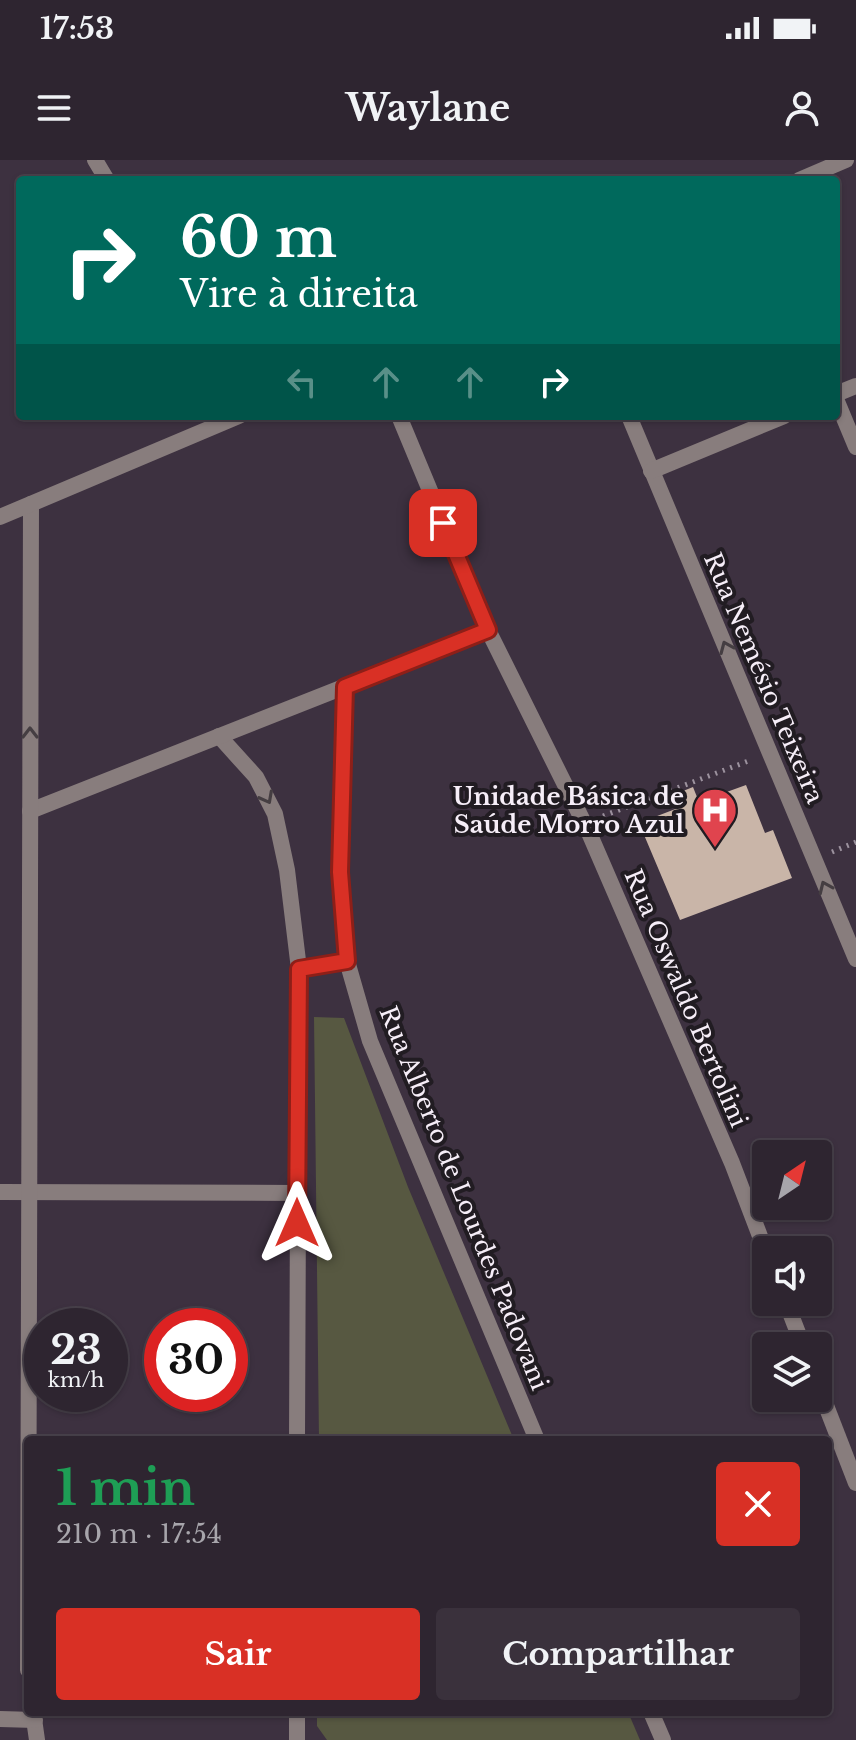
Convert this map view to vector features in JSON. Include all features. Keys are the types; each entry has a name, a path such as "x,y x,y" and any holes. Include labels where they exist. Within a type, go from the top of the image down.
{"street":[{"path":"808,176 846,160"},
{"path":"840,406 856,447"},
{"path":"0,517 230,420"},
{"name":"Rua Oswaldo Bertolini","path":"401,420 488,630 584,823 732,1163 760,1236"},
{"name":"Rua Nemésio Teixeira","path":"631,420 856,959"},
{"path":"651,471 774,420"},
{"path":"28,1436 31,504"},
{"path":"30,811 488,630"},
{"name":"Rua Alberto de Lourdes Padovani","path":"345,687 340,872 347,961 370,1041 535,1436"},
{"path":"219,736 256,777 275,814 287,870 299,969 297,1436"},
{"path":"299,969 347,961"},
{"path":"0,1192 297,1193"},
{"path":"828,1412 856,1483"},
{"path":"0,1719 34,1716 37,1740"},
{"path":"297,1716 297,1740"},
{"path":"653,1716 663,1740"}],"path":[{"path":"584,823 771,752"}],"green space":[{"path":"314,1017 344,1018 408,1187 512,1436 319,1436"},
{"path":"317,1716 630,1716 640,1740 327,1740 317,1726"}],"building":[{"name":"Unidade Básica de Saúde Morro Azul","path":"746,785 765,833 773,830 792,878 680,920 639,823 678,808 673,795 693,787 699,802"}],"place":[{"name":"Unidade Básica de Saúde Morro Azul","path":"715,849"}],"route":[{"path":"297,1223 299,969 347,961 340,872 345,687 488,630 443,523"}]}
